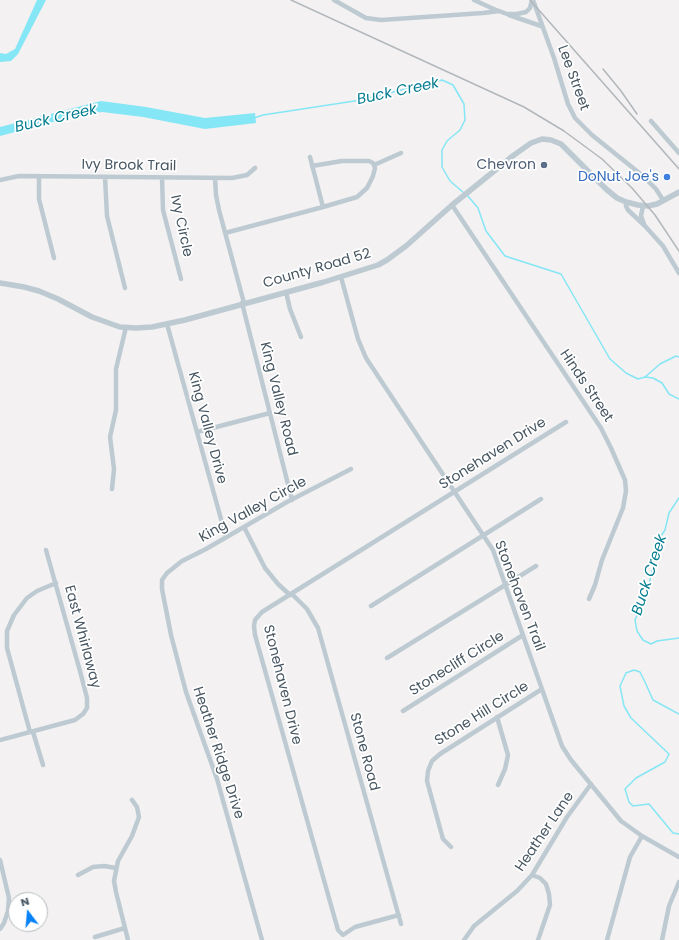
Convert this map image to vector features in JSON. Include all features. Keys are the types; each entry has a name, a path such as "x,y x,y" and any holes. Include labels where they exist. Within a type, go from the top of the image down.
{"street":[{"path":"334,0 366,18 381,20 499,11 507,14 522,13 526,12 530,8 533,0"},
{"path":"474,0 517,19 541,26"},
{"name":"Lee Street","path":"533,0 541,26 554,58 568,104 575,118 592,135 643,176 663,200"},
{"path":"651,121 679,153"},
{"name":"County Road 52","path":"0,283 38,291 58,299 92,317 111,324 126,327 152,328 341,277 370,268 387,260 406,246 474,187 531,143 542,139 547,139 561,144 606,189 613,195 626,202 643,206 653,205 679,192"},
{"path":"374,165 401,153"},
{"path":"310,157 323,208"},
{"path":"312,166 351,161 369,161 374,165"},
{"path":"225,233 323,208 351,199 363,192 371,182 374,165"},
{"name":"Ivy Brook Trail","path":"0,180 14,177 240,177 249,173 255,168"},
{"path":"39,177 39,199 54,258"},
{"path":"105,177 107,216 125,288"},
{"name":"Ivy Circle","path":"162,178 162,206 181,279"},
{"name":"King Valley Road","path":"216,178 217,201 292,500"},
{"path":"626,202 628,210 663,246 679,273"},
{"name":"Hinds Street","path":"452,205 601,428 625,480 626,491 623,508 602,560 595,585 589,599"},
{"path":"643,206 642,216 645,226"},
{"name":"Stonehaven Trail","path":"341,277 358,339 366,358 493,550 562,746 571,760 621,821 642,836 679,857"},
{"path":"286,292 290,309 301,337"},
{"name":"King Valley Drive","path":"167,324 226,537"},
{"path":"112,489 114,469 110,437 116,410 116,368 126,327"},
{"path":"197,432 270,412"},
{"name":"Stonehaven Drive","path":"398,915 355,927 343,935 338,930 254,631 254,623 262,612 566,422"},
{"name":"King Valley Circle","path":"167,573 182,561 351,469"},
{"path":"371,606 541,499"},
{"name":"Stone Road","path":"244,527 265,568 278,584 307,609 318,628 401,924"},
{"name":"East Whirlaway","path":"0,740 75,720 83,714 88,705 46,550"},
{"path":"387,658 536,566"},
{"name":"Heather Ridge Drive","path":"167,573 162,580 162,589 179,665 191,708 216,779 262,940"},
{"path":"43,765 7,648 7,631 14,615 27,598 36,591 56,583"},
{"name":"Stonecliff Circle","path":"403,711 523,635"},
{"name":"Stone Hill Circle","path":"451,847 443,839 427,782 430,766 435,757 542,689"},
{"path":"497,717 508,755 505,769 498,784"},
{"name":"Heather Lane","path":"464,940 474,926 517,891 532,875 567,817 591,784"},
{"path":"128,940 114,885 118,861 132,836 139,817 138,807 132,800"},
{"path":"607,940 630,857 642,836"},
{"path":"0,860 9,898 8,911 4,923 0,929"},
{"path":"78,875 93,867 104,866 116,868"},
{"path":"532,875 540,878 546,884 549,894 550,905 538,940"},
{"path":"662,940 669,906 679,882"},
{"path":"95,937 125,928"}],"water":[{"path":"37,0 46,0 18,54 11,61 0,62 0,53 6,54 15,49"},
{"path":"101,101 146,107 205,118 255,113 256,123 205,129 143,117 102,112 79,115 0,136 0,127"}],"waterway":[{"name":"Buck Creek","path":"254,118 263,115 361,100 442,80 453,85 464,104 465,120 460,130 447,141 442,150 442,167 450,181 464,193"},
{"name":"Buck Creek","path":"467,195 478,208 486,231 505,256 561,274 610,359 626,373 638,379 645,377 653,378 662,383 669,394 679,399"},
{"path":"645,377 660,364 676,356 679,357"},
{"name":"Buck Creek","path":"679,498 669,513 665,530 659,539 648,589 635,620 637,631 643,640 651,644 657,641 679,638"},
{"name":"Buck Creek","path":"679,714 653,700 640,672 634,670 626,673 620,686 624,706 631,718 669,754 665,762 636,778 625,789 629,802 633,806 649,804 673,833 679,834"}],"railway":[{"path":"291,0 524,107 564,131 602,159 632,188 655,215 679,251"},
{"path":"530,0 679,169"},
{"path":"603,69 637,114"}],"place":[{"name":"Chevron","path":"544,165"},
{"name":"DoNut Joe's","path":"667,177"}]}
